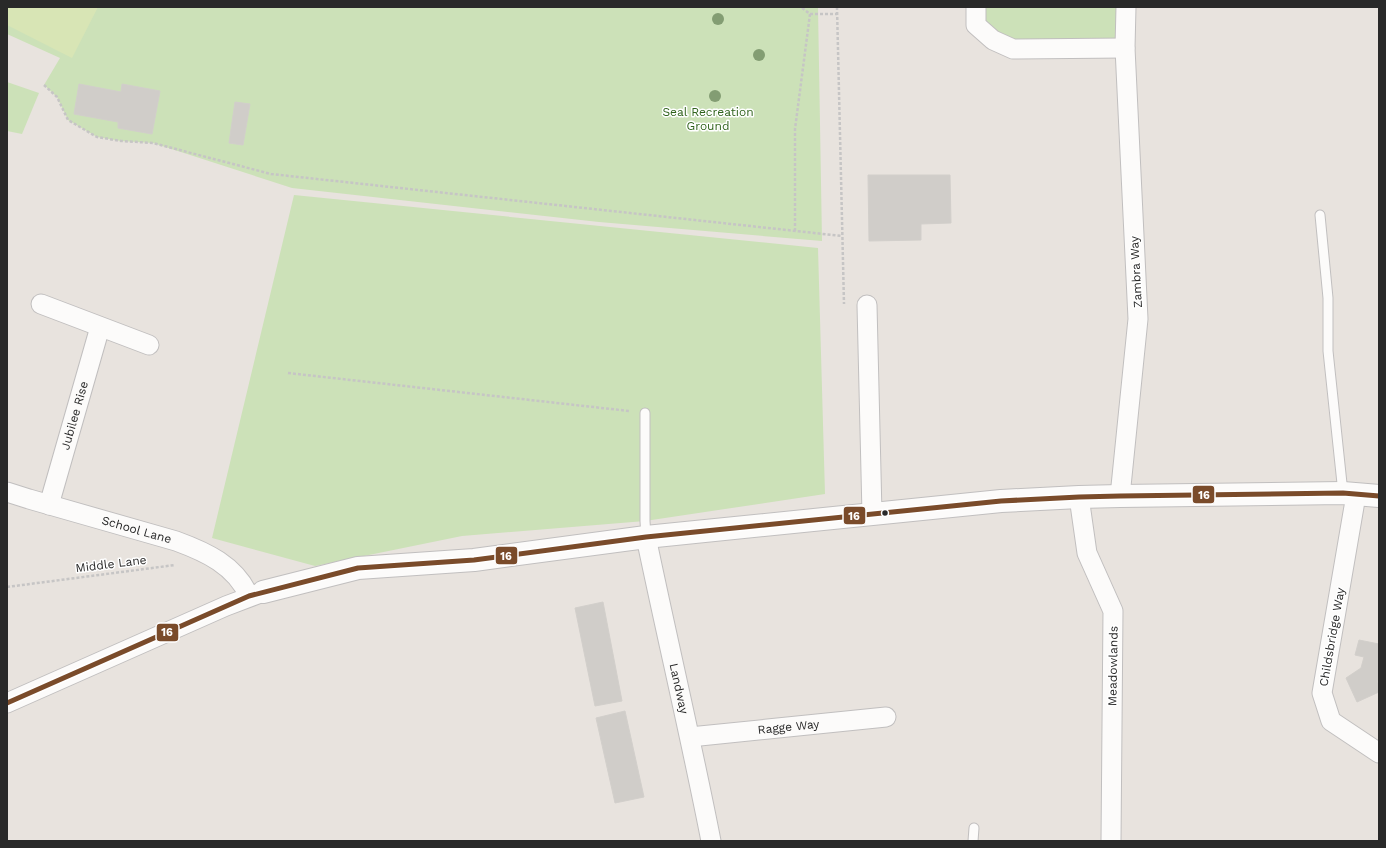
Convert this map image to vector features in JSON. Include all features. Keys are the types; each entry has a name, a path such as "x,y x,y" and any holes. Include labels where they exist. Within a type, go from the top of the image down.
{"street":[{"path":"976,7 976,25 993,40 1013,49 1125,48"},
{"name":"Zambra Way","path":"1120,496 1138,319 1125,48 1126,7"},
{"path":"41,304 149,345"},
{"path":"867,305 872,514"},
{"name":"Jubilee Rise","path":"49,505 100,327"},
{"name":"School Lane","path":"7,492 156,535 197,549 217,559 225,565 240,581 256,594"},
{"path":"7,703 256,594 358,568 474,560 646,537 1001,501 1120,496 1349,494 1379,496"},
{"name":"Childsbridge Way","path":"1349,494 1322,693 1331,721 1379,752"},
{"name":"Meadowlands","path":"1079,497 1087,553 1113,611 1111,841"},
{"name":"Landway","path":"646,537 670,654 690,737 711,841"},
{"name":"Ragge Way","path":"690,737 886,717"}],"lane":[{"path":"1320,214 1328,298 1328,351 1349,494"},
{"path":"645,413 644,521 646,537"},
{"path":"973,841 974,828"}],"path":[{"path":"801,7 810,14 837,14"},
{"path":"837,7 844,306"},
{"path":"795,231 795,129 810,14"},
{"path":"44,85 57,97 68,120 97,137 121,141 153,143 271,174 842,236"},
{"path":"288,373 645,413"},
{"name":"Middle Lane","path":"7,587 178,564"}],"green space":[{"name":"Seal Recreation Ground","path":"7,7 818,7 822,241 599,222 292,188 153,143 121,141 97,137 68,120 57,97 44,85 60,58 7,34"},
{"path":"7,7 98,7 72,58 7,25"},
{"path":"976,7 1126,7 1125,48 993,40"},
{"path":"7,82 39,93 22,134 7,131"},
{"path":"294,195 818,248 825,494 645,521 462,536 315,566 212,538"}],"building":[{"path":"79,84 121,92 122,84 160,91 152,134 118,128 118,122 74,114"},
{"path":"235,102 250,104 243,145 229,143"},
{"path":"868,175 950,175 951,223 921,224 921,240 869,241"},
{"path":"603,602 622,701 595,706 575,608"},
{"path":"1359,640 1379,644 1379,680 1377,681 1379,685 1379,692 1357,702 1346,678 1361,668 1364,657 1355,655"},
{"path":"625,711 644,797 615,803 596,718"}],"transit line":[{"name":"16","path":"7,703 249,596 358,568 474,560 646,537 1001,501 1120,496 1343,493 1379,496"}]}
